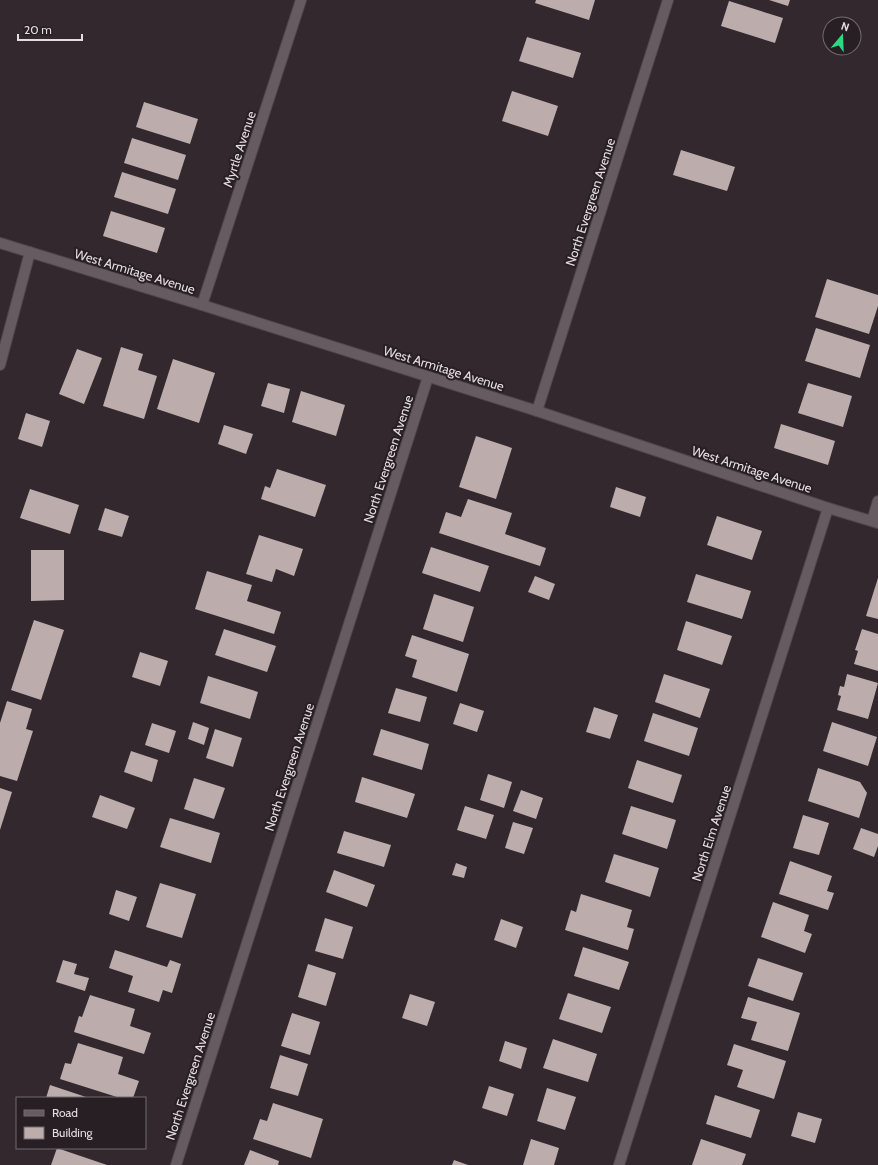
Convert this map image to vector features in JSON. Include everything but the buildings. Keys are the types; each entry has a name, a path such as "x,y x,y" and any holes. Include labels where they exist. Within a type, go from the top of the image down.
{"street":[{"name":"Myrtle Avenue","path":"202,305 301,0"},
{"name":"North Evergreen Avenue","path":"537,411 668,0"},
{"name":"West Armitage Avenue","path":"0,243 537,411 828,508 875,522"},
{"path":"0,366 30,252"},
{"name":"North Evergreen Avenue","path":"176,1165 428,378"},
{"path":"875,522 878,501"},
{"name":"North Elm Avenue","path":"619,1165 828,508"}]}
